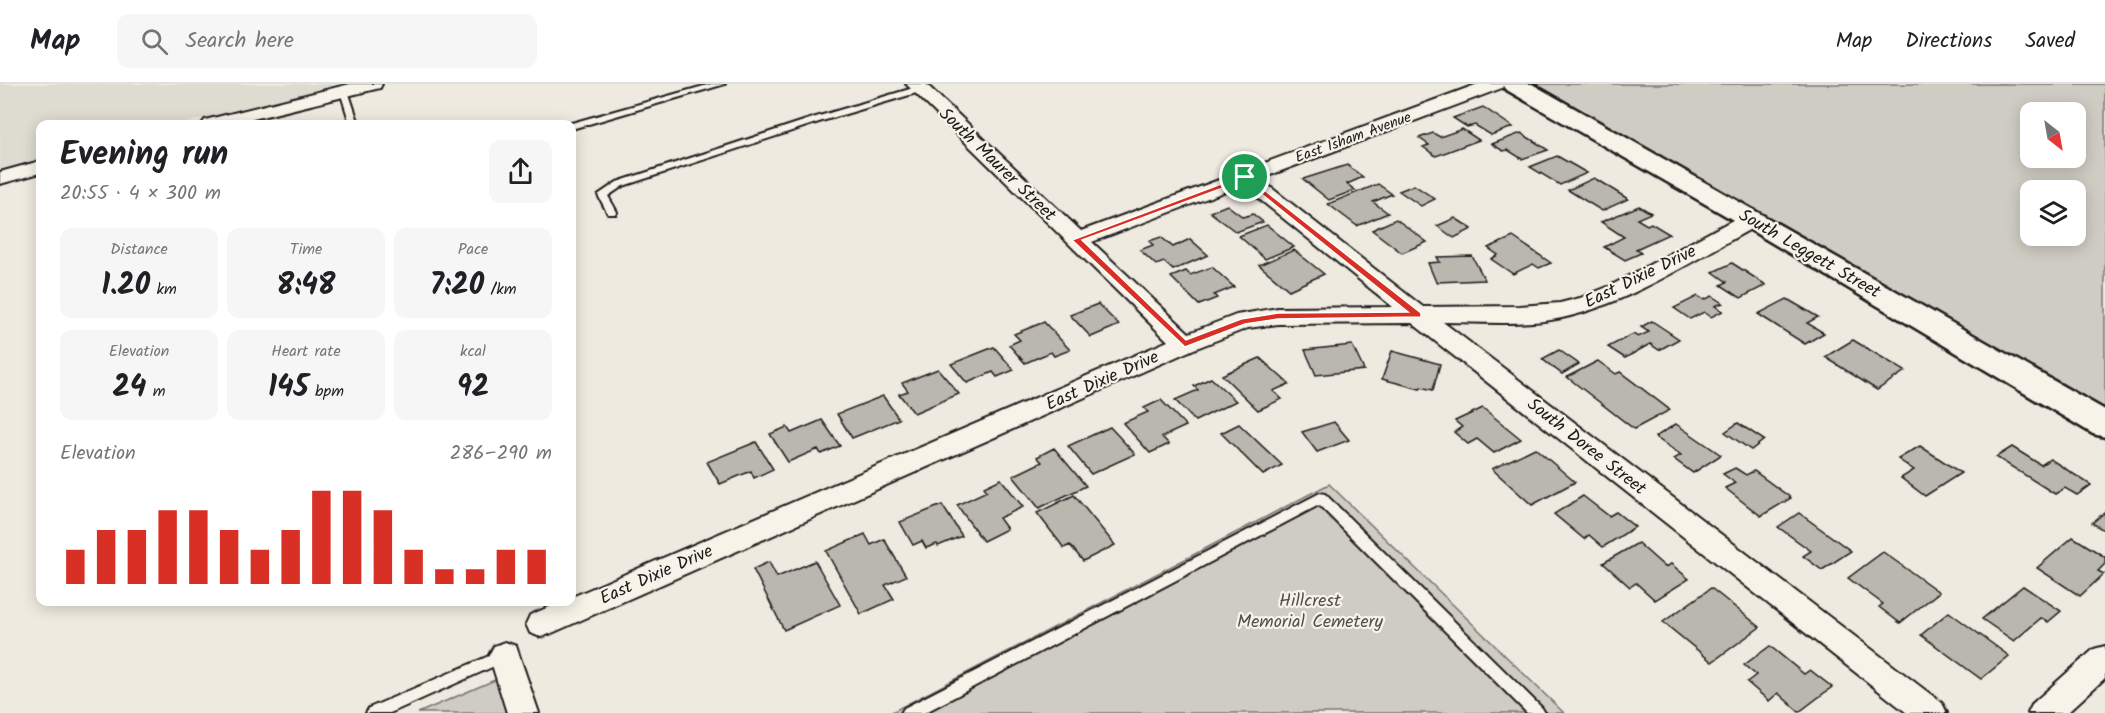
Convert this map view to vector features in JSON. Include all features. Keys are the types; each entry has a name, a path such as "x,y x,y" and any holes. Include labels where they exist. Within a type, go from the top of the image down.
{"street":[{"path":"228,120 373,84"},
{"name":"East Isham Avenue","path":"1076,240 1495,84"},
{"name":"South Leggett Street","path":"1514,84 1752,219 2105,425"},
{"name":"South Maurer Street","path":"917,87 1185,344"},
{"path":"0,178 36,168"},
{"name":"South Doree Street","path":"1245,177 1418,315 1931,713"},
{"name":"East Dixie Drive","path":"541,624 1185,344 1244,321 1278,316 1519,314 1560,311 1618,291 1752,219"},
{"path":"505,655 523,713"},
{"path":"2044,713 2105,659"}],"lane":[{"path":"576,125 721,84"},
{"path":"612,212 603,195 620,184 917,87"},
{"path":"344,91 354,120"},
{"path":"909,713 1320,498 1537,713"},
{"path":"374,713 505,655"}],"shaded area":[{"path":"0,84 332,84 332,87 197,120 36,120 36,161 0,170"}],"green space":[{"path":"1535,84 2105,84 2105,410"},
{"name":"Hillcrest Memorial Cemetery","path":"1329,484 1564,713 890,713"},
{"path":"504,676 522,713 418,713"}],"building":[{"path":"1483,107 1513,127 1491,135 1475,125 1467,127 1453,118"},
{"path":"1462,129 1479,140 1436,156 1423,147 1429,145 1419,138 1433,133 1440,137"},
{"path":"1521,133 1548,150 1522,159 1492,144"},
{"path":"1557,156 1587,173 1560,185 1530,167"},
{"path":"1347,165 1363,177 1347,184 1355,190 1329,200 1303,179"},
{"path":"1594,178 1628,199 1602,211 1568,190"},
{"path":"1378,184 1392,194 1373,202 1388,213 1357,226 1328,204"},
{"path":"1414,185 1435,199 1421,206 1399,191"},
{"path":"1227,205 1243,217 1253,214 1263,222 1236,232 1210,212"},
{"path":"1639,206 1651,213 1637,219 1647,225 1651,223 1669,234 1636,249 1641,253 1625,260 1604,247 1624,237 1601,222"},
{"path":"1455,218 1472,229 1454,238 1437,226"},
{"path":"1396,219 1427,242 1402,253 1372,230"},
{"path":"1267,225 1294,247 1265,259 1239,236"},
{"path":"1161,237 1173,247 1190,239 1208,255 1173,270 1164,262 1156,265 1140,250 1153,245 1149,241"},
{"path":"1513,237 1551,263 1539,268 1533,264 1513,274 1491,259 1498,255 1488,248"},
{"path":"1294,250 1324,274 1289,290 1259,265"},
{"path":"1472,256 1485,280 1436,282 1428,263 1440,262 1437,257"},
{"path":"1732,263 1766,285 1741,298 1721,285 1727,282 1713,272"},
{"path":"1212,267 1234,287 1214,295 1217,298 1199,305 1171,277 1186,271 1190,275"},
{"path":"1698,296 1704,300 1712,296 1723,303 1715,306 1723,311 1711,317 1704,312 1690,319 1674,308"},
{"path":"1787,299 1818,317 1807,323 1824,333 1805,344 1758,314"},
{"path":"1098,304 1119,325 1091,337 1070,315"},
{"path":"1652,321 1679,339 1659,350 1650,344 1625,358 1608,347 1633,334 1638,337 1649,332 1641,327"},
{"path":"1044,322 1070,350 1054,356 1051,352 1025,363 1009,345 1020,340 1014,334"},
{"path":"1853,340 1905,371 1877,390 1825,357"},
{"path":"1352,345 1364,370 1316,375 1305,350"},
{"path":"994,347 1014,370 997,377 993,372 967,383 951,364"},
{"path":"1559,350 1579,364 1562,374 1542,359"},
{"path":"1392,351 1440,364 1433,390 1382,379"},
{"path":"1260,358 1289,384 1273,391 1282,399 1258,410 1222,375"},
{"path":"1598,361 1616,374 1620,372 1670,410 1634,429 1567,377"},
{"path":"938,369 959,394 914,413 899,394 908,391 902,383"},
{"path":"1211,378 1236,401 1195,421 1175,400 1198,390 1194,386"},
{"path":"883,396 899,419 852,438 837,414"},
{"path":"1161,400 1186,426 1162,437 1169,444 1150,453 1123,423 1148,412 1144,408"},
{"path":"1483,408 1521,439 1494,453 1477,439 1468,444 1454,432 1462,427 1455,421"},
{"path":"822,420 840,446 821,454 818,449 788,462 770,434 787,427 791,433"},
{"path":"1334,422 1349,440 1317,452 1302,432"},
{"path":"1738,423 1764,440 1751,450 1725,432"},
{"path":"1239,424 1282,465 1263,475 1221,433"},
{"path":"1676,424 1721,455 1693,473 1674,459 1681,455 1655,437"},
{"path":"1110,427 1135,454 1091,474 1068,446"},
{"path":"756,442 773,469 754,478 751,471 720,484 707,462"},
{"path":"1920,446 1961,473 1925,496 1901,478 1914,470 1898,459"},
{"path":"2012,447 2041,465 2050,459 2091,485 2077,495 2065,488 2055,494 1996,457"},
{"path":"1054,448 1086,486 1039,508 1013,476 1042,462 1037,457"},
{"path":"1535,448 1575,482 1532,505 1492,469"},
{"path":"1735,468 1746,475 1754,471 1791,498 1761,516 1725,488 1735,483 1723,474"},
{"path":"1001,479 1023,507 999,518 1007,529 983,541 957,505 987,491 984,487"},
{"path":"1074,495 1115,545 1083,561 1070,545 1064,548 1037,513"},
{"path":"1583,496 1609,516 1616,512 1635,527 1603,547 1589,535 1584,539 1554,514"},
{"path":"942,505 962,536 938,546 937,544 926,548 922,541 913,545 900,522"},
{"path":"2105,512 2105,531 2092,523"},
{"path":"1799,513 1851,551 1822,570 1803,556 1811,551 1778,527"},
{"path":"865,534 871,545 884,539 906,576 885,585 894,599 861,614 826,551"},
{"path":"2073,537 2105,557 2105,564 2098,571 2104,574 2080,596 2037,568"},
{"path":"1638,543 1665,567 1671,564 1689,579 1655,600 1636,583 1630,587 1603,563"},
{"path":"1883,552 1939,592 1900,623 1879,607 1883,604 1848,578"},
{"path":"815,561 840,605 784,630 753,569 769,562 777,577"},
{"path":"2023,586 2061,611 2048,622 2041,618 2014,641 1982,619"},
{"path":"1711,588 1760,627 1712,662 1663,622"},
{"path":"1949,612 2009,656 1981,679 1921,635"},
{"path":"1770,646 1804,674 1810,670 1832,687 1799,712 1778,693 1769,701 1747,682 1756,675 1744,665"}],"route":[{"path":"1245,177 1418,315 1278,316 1244,321 1185,344 1076,240 1245,177"}]}
